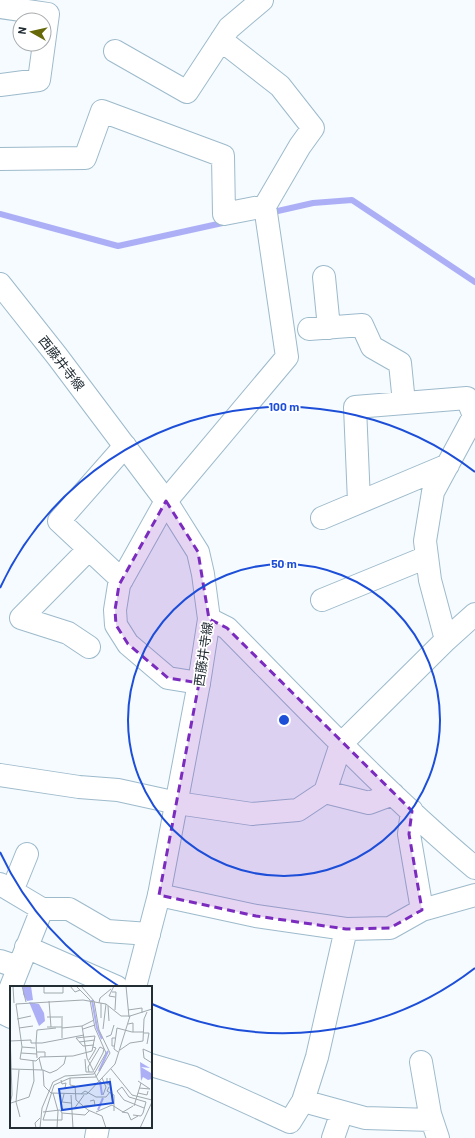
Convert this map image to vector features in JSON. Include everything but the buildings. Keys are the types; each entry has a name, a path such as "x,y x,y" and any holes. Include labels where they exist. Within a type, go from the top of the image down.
{"street":[{"path":"115,51 188,92 229,28 253,2"},
{"path":"0,7 48,14 40,80 0,85"},
{"path":"199,683 168,678 128,644 116,625 115,610 119,586 166,501 287,357 265,206 300,146 313,128 280,86 222,40"},
{"path":"0,159 85,158 102,111 223,156 224,214 265,206"},
{"path":"324,277 319,329 362,325 372,347 400,363 404,403"},
{"name":"西藤井寺線","path":"0,284 57,356 166,501 198,552 203,574 209,619 199,683 160,895 135,986"},
{"path":"360,502 355,406 467,398 474,416 433,492 425,541 430,580 446,640"},
{"path":"122,580 59,521 125,446"},
{"path":"322,518 448,465"},
{"path":"89,549 21,618 68,633 89,647"},
{"path":"322,600 427,557"},
{"path":"0,775 78,787 118,790 177,803 252,814 298,810 325,792 341,744 446,640 475,614"},
{"path":"209,619 227,628 341,744 444,842 475,868"},
{"path":"325,792 369,803 393,794"},
{"path":"412,811 409,834 422,910"},
{"path":"27,854 6,887 42,909 69,909 107,931 149,934"},
{"path":"160,895 256,916 346,929 390,928 422,910 475,895"},
{"path":"4,1014 9,964 26,947 42,909"},
{"path":"152,1065 192,1077 290,1122 303,1102 317,1057 346,929"},
{"path":"26,947 115,986"},
{"path":"303,1102 365,1118 435,1129 421,1062"},
{"path":"333,1138 342,1112"},
{"path":"96,1138 98,1128"}],"highlighted area":[{"path":"166,501 198,552 209,619 227,628 412,811 409,834 422,910 390,928 346,929 256,916 159,895 199,683 168,678 128,644 116,625 115,610 119,585"}],"waterway":[{"path":"269,213 313,203 352,200 475,282"},
{"path":"0,214 118,246 227,222"}]}
